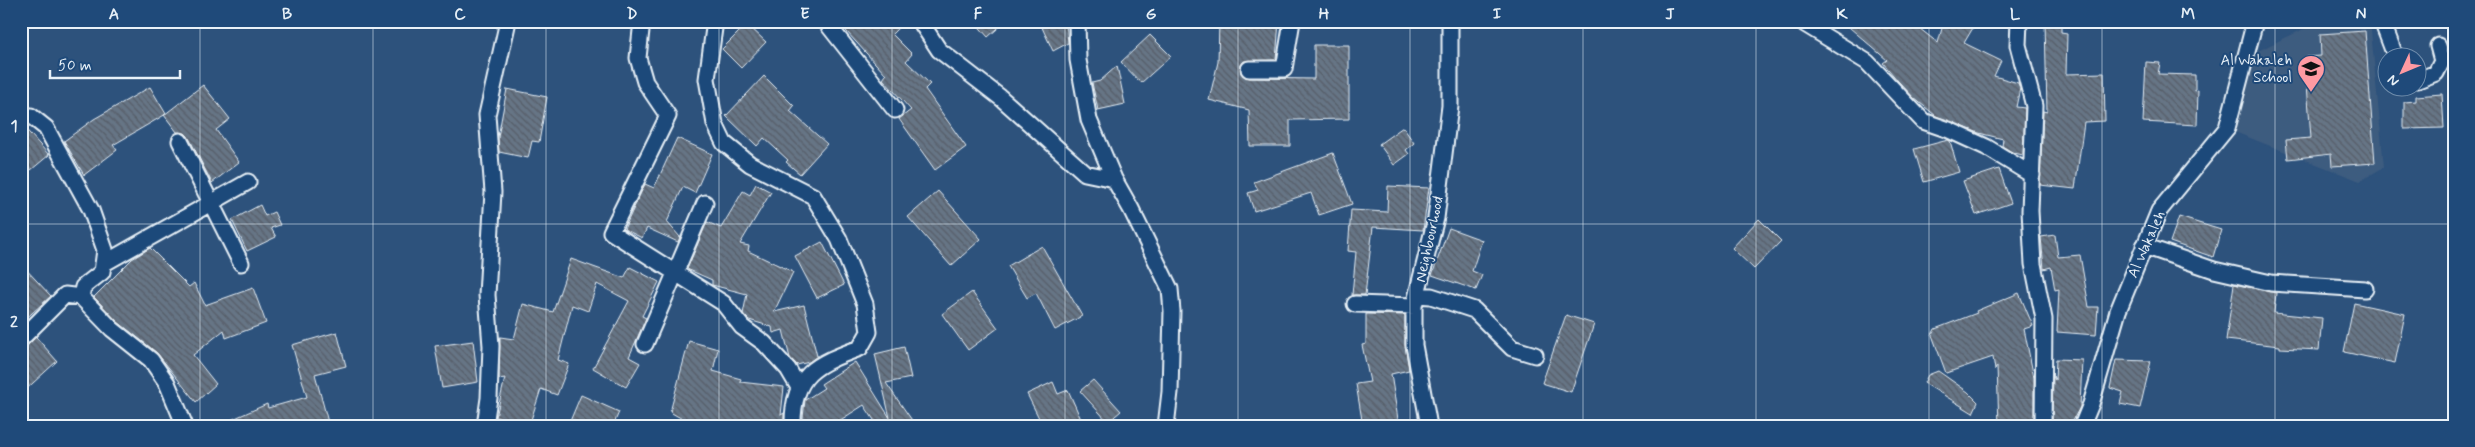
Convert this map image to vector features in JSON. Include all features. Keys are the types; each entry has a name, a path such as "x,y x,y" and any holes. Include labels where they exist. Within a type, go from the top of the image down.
{"street":[{"path":"485,426 491,346 487,295 493,192 487,115 508,21"},
{"path":"642,21 638,58 645,82 668,116 611,232 723,303 742,327 764,343 788,369 798,386"},
{"path":"715,21 707,79 715,124 724,143 750,164 813,196 839,240 865,304 869,332 860,348 827,361 808,375 798,386 792,407 793,426"},
{"path":"825,21 895,110"},
{"path":"920,21 939,50 1001,98 1085,174 1114,179"},
{"path":"1077,21 1078,60 1089,120 1114,179 1131,209 1170,289 1172,311 1170,392 1166,426"},
{"path":"1250,68 1284,69 1292,21"},
{"name":"Neighbourhood","path":"1429,426 1414,345 1415,300 1436,218 1450,106 1450,21"},
{"path":"1800,21 1867,62 1923,121 1949,130 1986,147 2032,175"},
{"path":"2019,21 2018,45 2034,106 2030,211 2032,264 2044,319 2043,426"},
{"name":"Al Wakaleh","path":"2082,426 2091,404 2118,311 2159,211 2227,128 2255,21"},
{"path":"2382,21 2392,48"},
{"path":"2428,76 2436,73 2442,62 2438,46"},
{"path":"21,116 30,116 46,128 91,210 105,250 102,272 83,287 81,297"},
{"path":"180,140 241,263"},
{"path":"103,264 248,182"},
{"path":"645,344 705,203"},
{"path":"2144,246 2214,270 2271,283 2365,289"},
{"path":"22,337 65,294 81,297 112,329 151,360 167,383 185,426"},
{"path":"1354,304 1415,300 1431,296 1474,310 1512,348 1535,355"}],"shaded area":[{"name":"Al Wakaleh School","path":"2320,21 2370,21 2384,167 2360,181 2235,132 2254,53"}],"building":[{"path":"855,21 905,21 892,34 912,54 906,61 930,84 925,89 966,147 935,170 899,119 911,110 883,79 886,75 846,31"},
{"path":"974,21 1006,21 988,37"},
{"path":"1039,21 1066,21 1068,43 1053,51"},
{"path":"1219,21 1262,23 1262,21 1279,21 1276,60 1244,61 1241,65 1241,73 1249,78 1314,79 1314,45 1349,45 1349,119 1290,120 1290,146 1250,146 1249,110 1209,100 1218,62"},
{"path":"1842,21 1910,21 1938,43 1944,21 1977,21 1964,43 2001,61 1994,76 2018,83 2020,88 2016,107 2025,108 2023,155 2014,153 2002,146 2003,139 1979,133 1936,116 1914,98 1898,81 1883,63 1887,60"},
{"path":"2045,21 2061,21 2061,32 2067,33 2066,74 2104,73 2105,121 2084,122 2075,189 2040,185 2043,111 2047,112"},
{"path":"747,24 766,42 741,68 722,49"},
{"path":"2365,31 2375,163 2332,166 2331,154 2288,159 2286,140 2311,138 2305,57 2321,56 2320,34"},
{"path":"1150,35 1171,56 1141,83 1121,62"},
{"path":"2146,62 2160,63 2158,74 2195,75 2195,91 2198,90 2197,125 2143,122"},
{"path":"1117,66 1125,104 1098,110 1092,83 1100,81"},
{"path":"764,76 794,106 790,111 827,144 800,174 764,138 757,146 726,116"},
{"path":"203,85 230,119 216,130 239,162 212,183 188,136 185,133 177,132 164,115"},
{"path":"150,87 166,114 113,145 117,150 84,175 64,141 94,119"},
{"path":"507,89 547,97 539,142 532,141 528,158 499,152 498,137"},
{"path":"2442,94 2444,128 2404,129 2404,102 2416,101 2416,98 2428,98 2428,95"},
{"path":"21,124 49,155 31,170 21,158"},
{"path":"1403,127 1414,143 1406,150 1409,154 1394,165 1379,144"},
{"path":"677,138 712,154 695,193 683,187 667,222 680,237 678,242 647,228 642,238 624,229 645,184 654,188"},
{"path":"1950,141 1959,172 1924,182 1914,149"},
{"path":"1333,153 1352,204 1319,215 1311,193 1254,211 1248,193 1258,190 1254,182"},
{"path":"1999,169 2011,203 1976,215 1963,181"},
{"path":"756,184 771,192 740,244 749,246 748,251 793,272 774,312 804,305 817,356 809,362 797,365 790,358 783,330 773,333 772,327 749,320 743,314 747,294 712,285 712,280 687,269 707,222 721,228 743,191 750,195"},
{"path":"1388,186 1429,188 1423,230 1373,227 1365,295 1352,295 1356,252 1348,251 1351,210 1387,212"},
{"path":"938,191 981,239 951,266 908,217"},
{"path":"260,205 265,216 274,212 280,225 271,228 276,237 247,251 232,220"},
{"path":"2179,217 2221,230 2213,257 2170,242"},
{"path":"1759,219 1781,241 1754,269 1732,248"},
{"path":"1449,228 1482,240 1472,271 1482,275 1476,290 1432,275"},
{"path":"2055,235 2058,257 2080,255 2089,307 2098,307 2096,335 2057,332 2059,289 2055,290 2051,267 2044,269 2041,237"},
{"path":"822,242 844,285 817,298 795,256"},
{"path":"1042,246 1082,316 1055,330 1036,293 1027,298 1008,266"},
{"path":"150,248 189,287 194,283 205,305 253,288 266,323 226,338 224,330 193,355 216,384 196,402 157,353 118,322 94,297 132,259"},
{"path":"571,259 624,278 630,267 659,282 642,316 646,318 629,357 640,363 626,387 593,368 629,301 597,284 588,311 572,305 558,360 569,364 557,395 541,389 529,426 496,417 505,378 499,379 500,337 514,339 523,304 553,312"},
{"path":"21,264 51,296 21,325"},
{"path":"2234,284 2276,293 2274,313 2322,318 2319,350 2280,348 2280,346 2226,340"},
{"path":"972,292 998,328 968,350 942,314"},
{"path":"2019,293 2033,326 2024,329 2034,378 2034,426 1999,426 1997,366 1995,370 1993,357 1946,373 1932,335 1935,329 1977,313 1976,311"},
{"path":"2354,303 2405,314 2395,363 2344,352"},
{"path":"1366,314 1405,315 1405,345 1409,370 1391,374 1399,426 1363,426 1356,384 1370,382 1362,345 1366,344"},
{"path":"1566,315 1594,324 1571,392 1542,383"},
{"path":"337,332 346,366 315,374 329,426 217,426 267,404 268,408 307,397 292,345"},
{"path":"36,337 57,361 21,394 21,348 27,346"},
{"path":"473,341 478,382 442,388 435,346"},
{"path":"689,341 718,349 713,371 741,379 740,382 784,387 781,415 784,413 784,426 695,426 670,412"},
{"path":"904,347 911,378 886,383 916,426 878,426 864,405 831,426 802,426 805,400 824,388 821,384 855,362 890,418 875,354"},
{"path":"2056,359 2082,360 2080,407 2073,420 2073,426 2052,426 2053,376 2055,380"},
{"path":"2116,360 2151,361 2140,408 2120,404 2123,392 2110,388"},
{"path":"1938,371 1968,392 1978,402 1973,413 1924,383 1928,375"},
{"path":"1093,380 1121,411 1108,422 1080,391"},
{"path":"1053,382 1058,394 1068,390 1084,426 1043,426 1027,394"},
{"path":"581,395 619,412 613,426 568,426"}],"place":[{"name":"Al Wakaleh School","path":"2311,93"}]}
